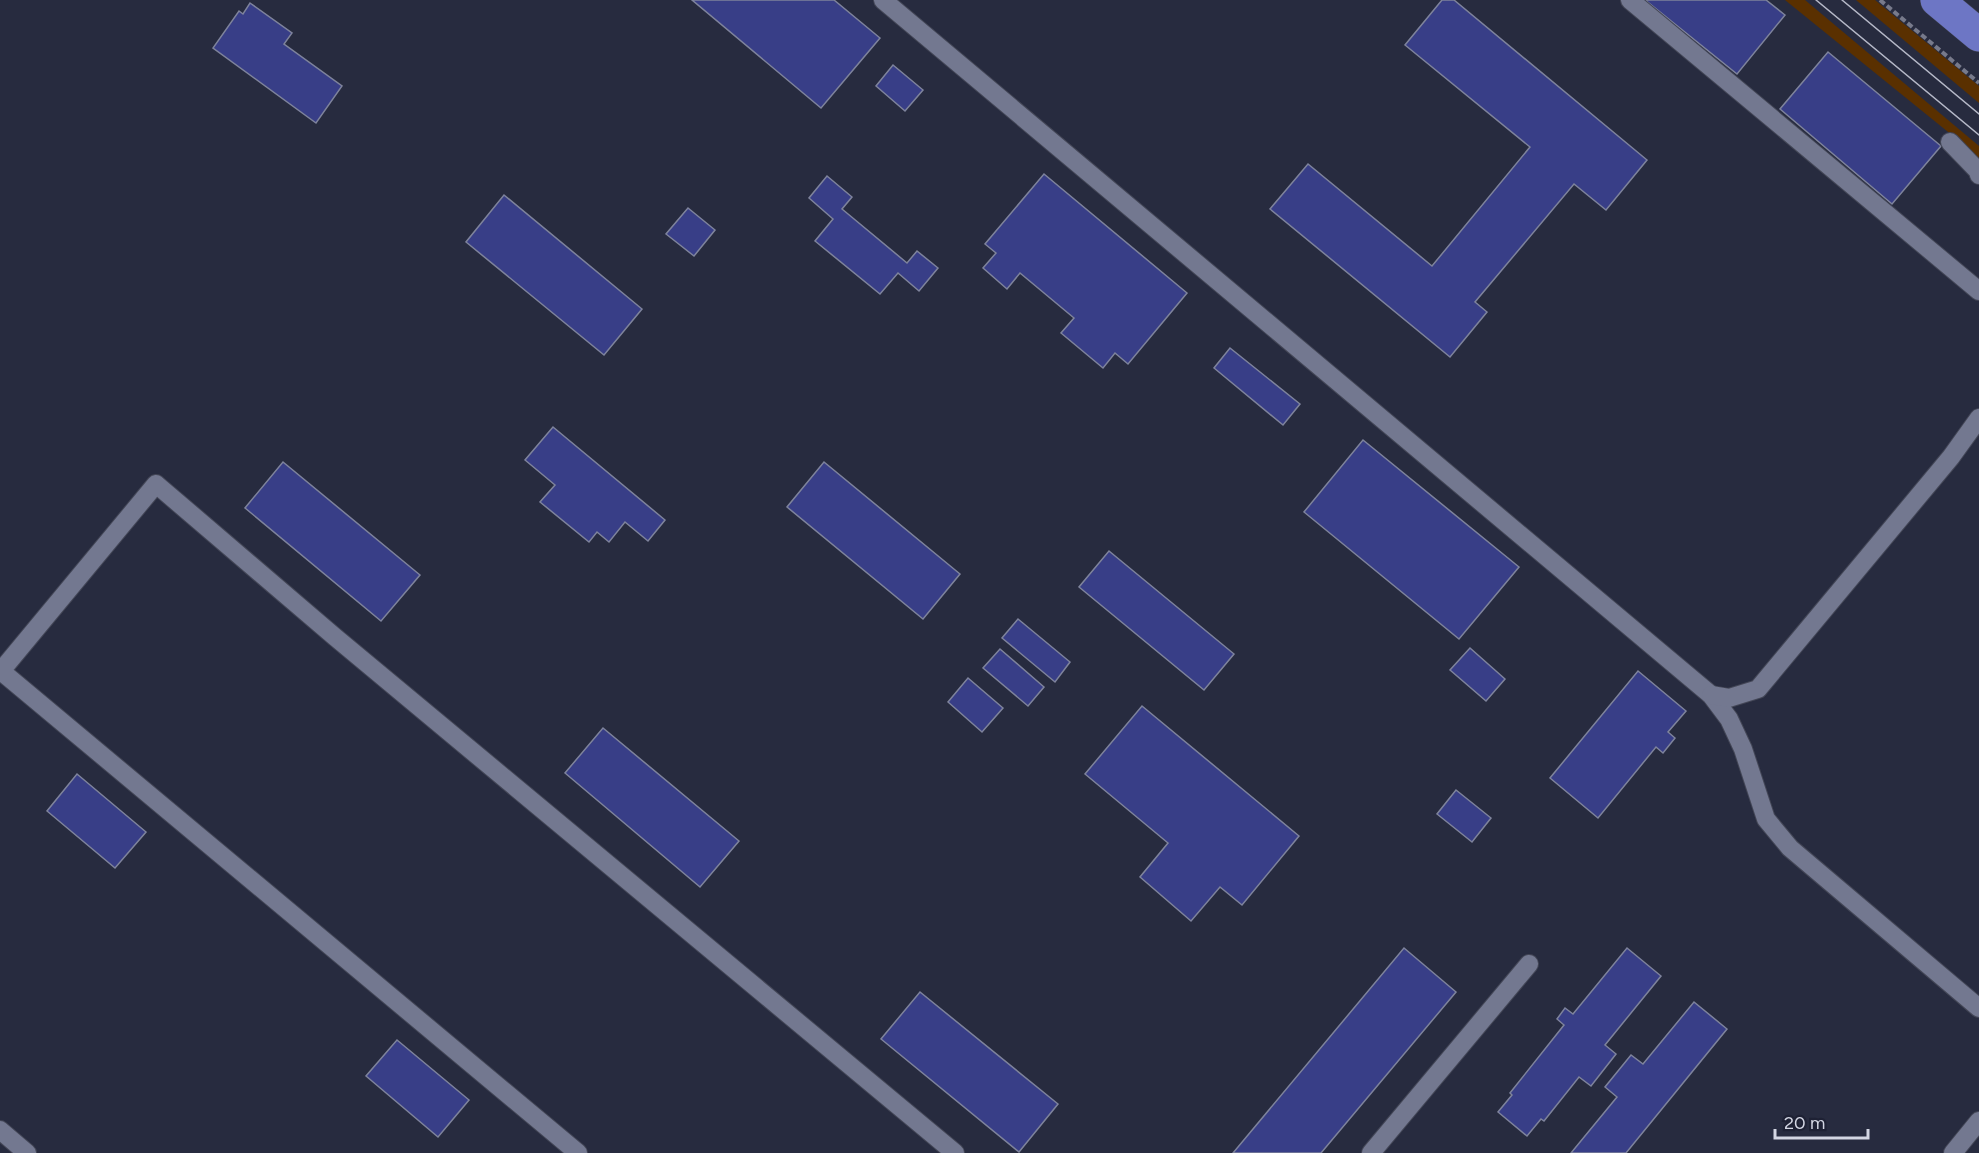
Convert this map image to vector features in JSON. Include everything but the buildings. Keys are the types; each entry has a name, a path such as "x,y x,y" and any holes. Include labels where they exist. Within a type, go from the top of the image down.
{"main road":[{"path":"1937,0 1979,35"}],"lane":[{"path":"883,0 1711,695 1729,719 1743,749 1766,819 1784,841 1979,1008"},
{"path":"1630,0 1979,291"},
{"path":"1950,142 1978,171 1979,175"},
{"path":"1711,695 1729,698 1758,688 1943,466 1979,418"},
{"path":"578,1153 0,672 156,483 335,637 955,1153"},
{"path":"1371,1153 1529,964"},
{"path":"1953,1153 1979,1121"},
{"path":"0,1130 27,1153"}],"path":[{"path":"1880,0 1979,82"}],"shaded area":[{"path":"1785,0 1805,0 1979,146 1979,166 1958,140"},
{"path":"1856,0 1875,0 1979,86 1979,103"}],"tram line":[{"path":"1816,0 1979,135"},
{"path":"1842,0 1979,114"}]}
